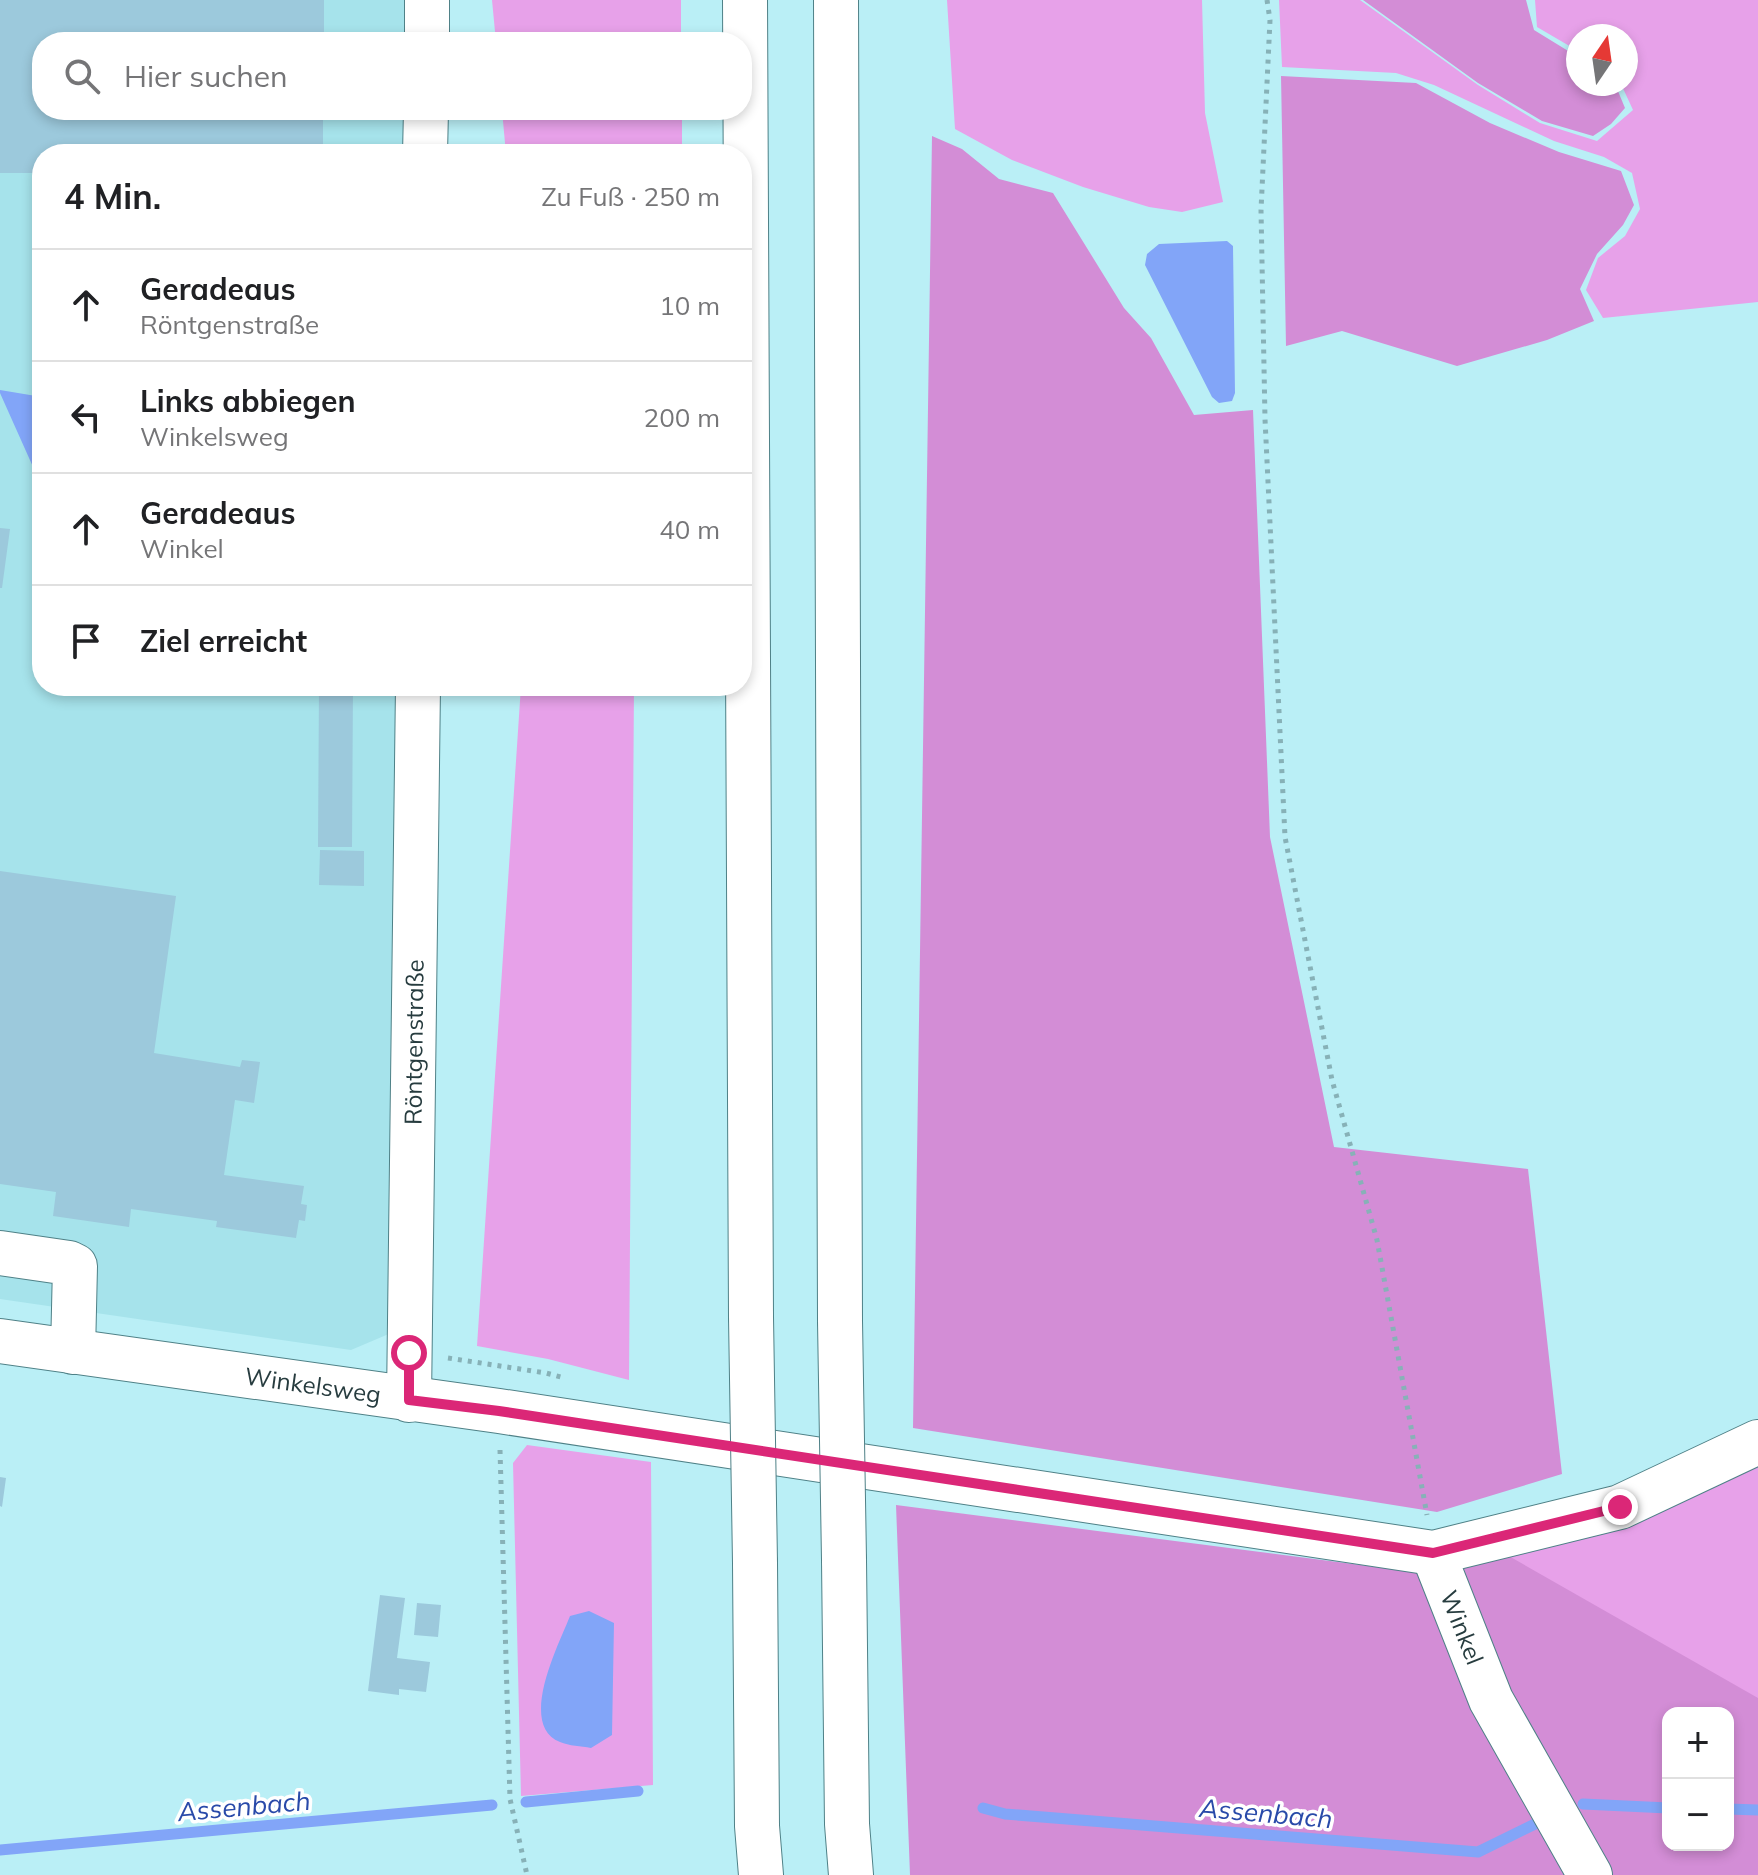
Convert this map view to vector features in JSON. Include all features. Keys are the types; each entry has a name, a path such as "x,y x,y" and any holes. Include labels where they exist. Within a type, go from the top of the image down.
{"main road":[{"path":"427,0 427,32"},
{"path":"745,0 745,32"},
{"path":"836,0 840,1321 847,1824 851,1875"},
{"path":"425,144 426,120"},
{"path":"746,120 746,144"},
{"name":"Röntgenstraße","path":"409,1400 418,696"},
{"path":"748,696 751,1317 757,1826 761,1875"},
{"path":"0,1253 75,1266 73,1352"},
{"name":"Winkelsweg","path":"0,1341 499,1411 1433,1553"},
{"path":"1433,1553 1620,1507 1758,1442"},
{"name":"Winkel","path":"1433,1553 1491,1700 1590,1875"}],"path":[{"path":"1267,0 1270,20 1261,210 1265,419 1285,837 1332,1080 1377,1240 1433,1553"},
{"path":"499,1411 510,1799 527,1875"}],"shaded area":[{"path":"0,0 450,0 449,32 32,32 32,120 448,120 448,144 32,144 32,696 423,696 391,1333 351,1350 0,1299"},
{"path":"492,0 681,0 681,32 495,32"},
{"path":"947,0 1202,0 1205,113 1223,202 1182,212 1149,207 1083,187 1012,160 955,129"},
{"path":"1279,0 1360,0 1478,85 1540,123 1597,141 1633,110 1627,96 1638,96 1638,24 1566,24 1566,44 1537,27 1535,0 1758,0 1758,302 1603,318 1586,290 1598,258 1625,236 1640,209 1632,173 1604,157 1554,141 1434,85 1396,73 1282,67"},
{"path":"1363,0 1526,0 1534,30 1566,50 1566,96 1620,96 1625,108 1611,124 1593,136 1542,121 1478,83"},
{"path":"1281,76 1416,83 1490,123 1559,152 1621,171 1634,205 1623,225 1597,254 1580,289 1594,321 1547,340 1457,366 1342,331 1286,346"},
{"path":"503,120 682,120 682,144 505,144"},
{"path":"932,136 962,149 999,179 1053,193 1124,308 1151,338 1194,415 1253,410 1270,837 1334,1147 1528,1169 1562,1474 1437,1512 913,1428"},
{"path":"520,696 634,696 629,1380 548,1359 477,1346"},
{"path":"527,1445 651,1462 653,1785 521,1796 513,1463"},
{"path":"1758,1461 1758,1699 1505,1557"},
{"path":"896,1505 1438,1575 1507,1555 1758,1698 1758,1875 910,1875"}],"water":[{"path":"1227,241 1233,246 1235,393 1232,401 1219,403 1212,397 1145,265 1147,254 1159,244"},
{"path":"0,390 32,395 32,465"},
{"path":"589,1611 614,1623 612,1735 591,1748 560,1742 548,1733 542,1719 541,1702 551,1664 570,1616"}],"building":[{"path":"0,0 324,0 324,32 32,32 32,120 323,120 323,144 32,144 32,173 0,173"},
{"path":"0,528 10,529 2,588 0,588"},
{"path":"319,696 353,696 352,847 318,847"},
{"path":"320,850 364,851 364,886 319,885"},
{"path":"0,871 176,896 154,1053 240,1067 242,1060 260,1062 254,1103 235,1100 224,1175 304,1186 301,1204 307,1205 305,1221 299,1220 296,1238 216,1227 217,1221 131,1209 129,1227 53,1216 56,1192 0,1184"},
{"path":"0,1477 6,1478 2,1507 0,1506"},
{"path":"380,1595 405,1598 397,1658 430,1662 426,1692 399,1689 399,1695 368,1691"},
{"path":"417,1603 441,1605 438,1637 414,1635"}],"waterway":[{"name":"Assenbach","path":"526,1802 638,1791"},
{"name":"Assenbach","path":"1583,1804 1662,1808"},
{"name":"Assenbach","path":"0,1850 492,1805"},
{"name":"Assenbach","path":"983,1808 1005,1814 1478,1852 1539,1822"},
{"name":"Assenbach","path":"1734,1809 1758,1810"}],"route":[{"path":"409,1353 409,1400 499,1411 1433,1553 1620,1507"}]}
